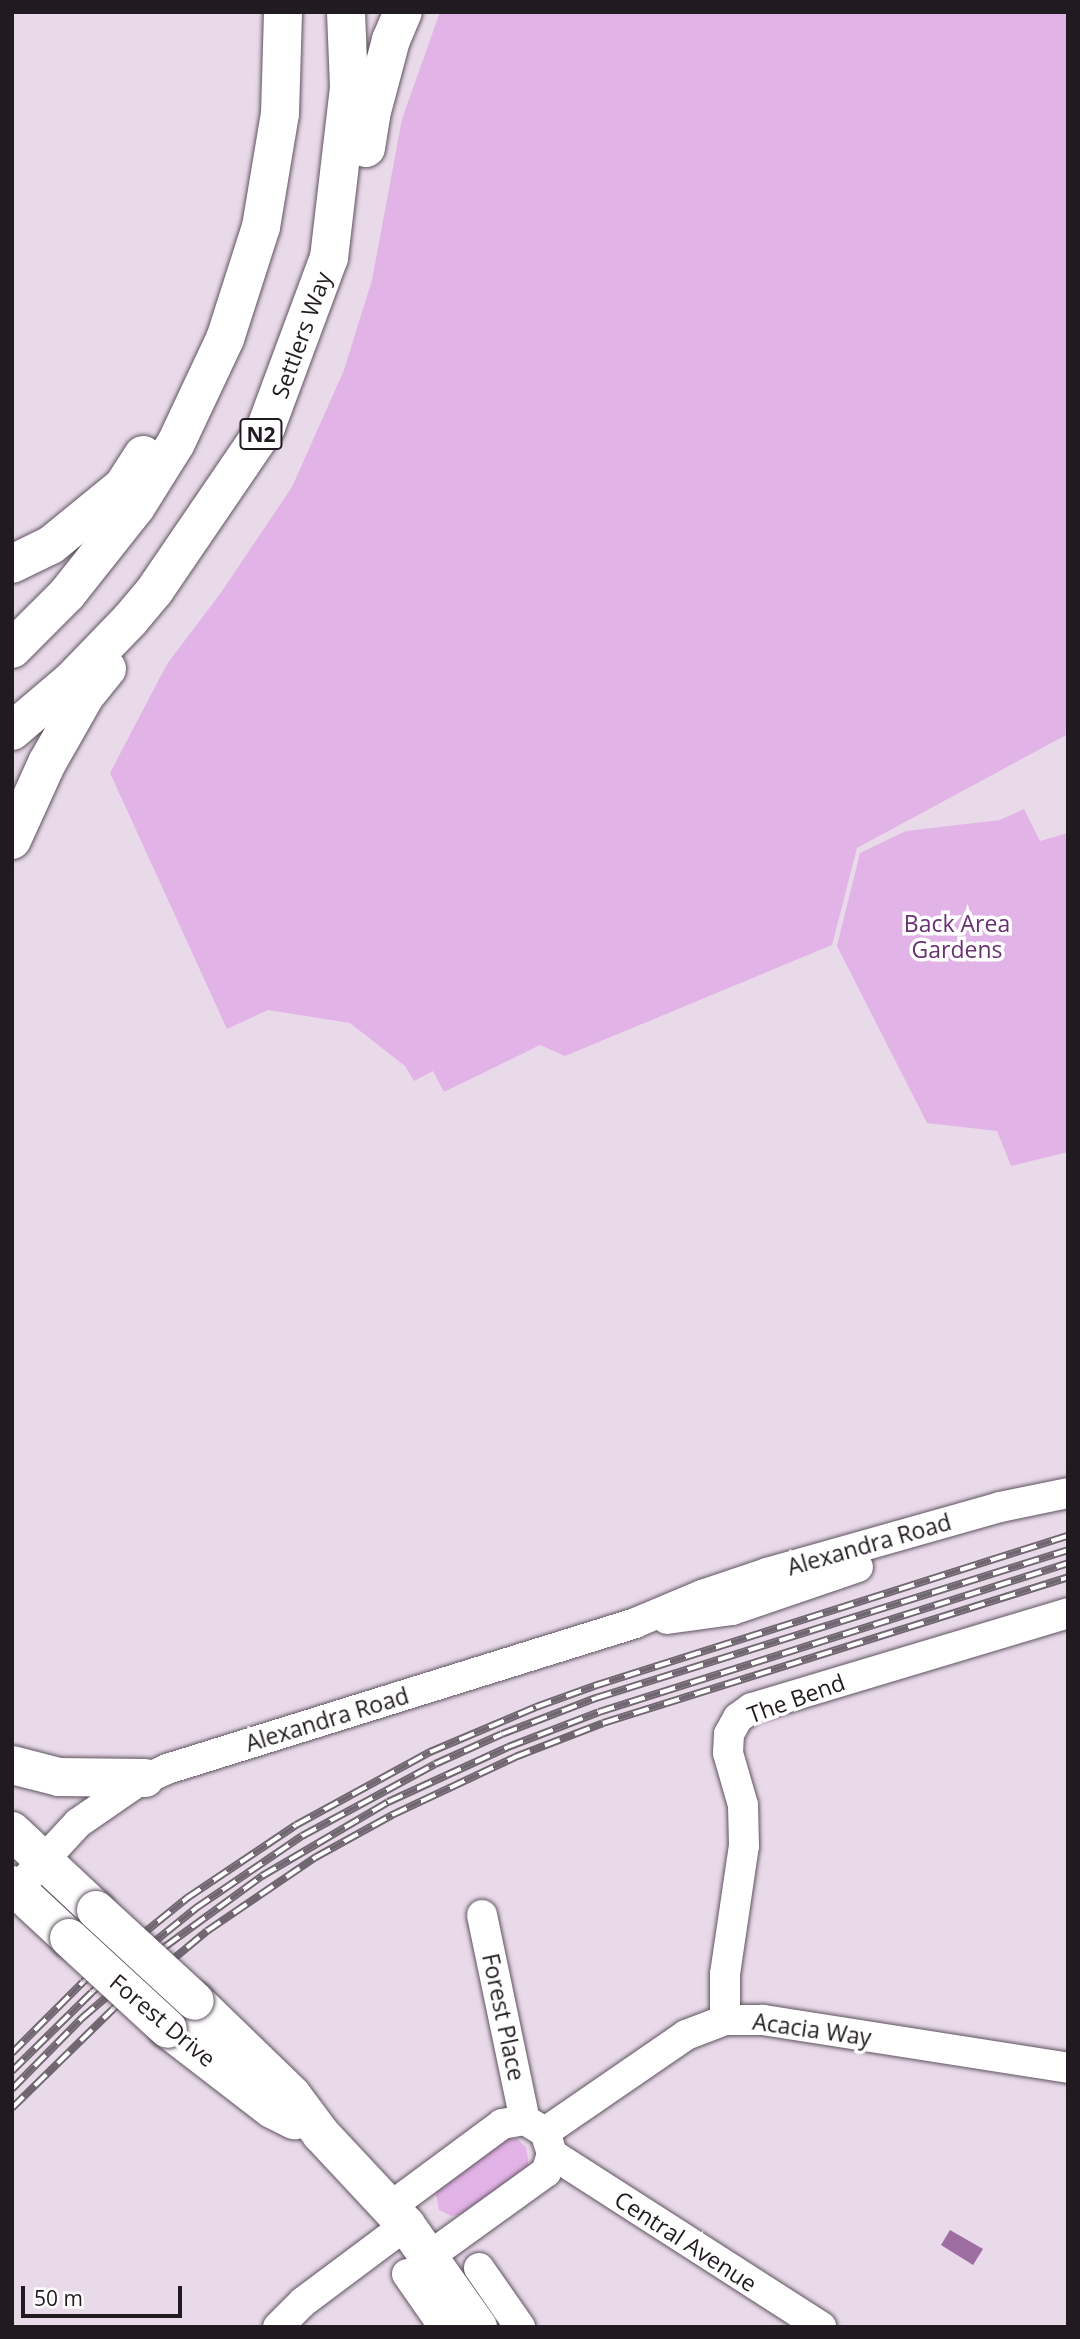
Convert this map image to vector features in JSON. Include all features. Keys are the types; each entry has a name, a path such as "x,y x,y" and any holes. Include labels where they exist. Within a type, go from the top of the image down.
{"main road":[{"path":"12,649 67,594 136,507 176,443 218,355 261,227 280,114 283,12"},
{"name":"Settlers Way","path":"12,731 103,650 155,590 267,427 329,258 349,87 346,12"},
{"path":"329,258 359,192 371,115 391,40 403,12"},
{"path":"12,564 51,545 123,486 169,414 218,355"},
{"path":"12,840 47,763 85,696 157,607 155,590"},
{"path":"12,1765 59,1777 145,1778"},
{"name":"Forest Drive","path":"12,1831 292,2095 321,2134 398,2216 418,2265 478,2327"},
{"name":"Forest Drive","path":"14,1887 168,2029 272,2109 321,2134"}],"street":[{"name":"Alexandra Road","path":"14,1887 78,1823 145,1778 635,1623 732,1610 1068,1496"},
{"name":"The Bend","path":"726,2020 725,1974 744,1846 743,1805 728,1753 729,1734 738,1718 752,1708 1068,1613"},
{"name":"Forest Place","path":"482,1915 541,2135"},
{"name":"Acacia Way","path":"541,2135 686,2035 726,2020 763,2020 1067,2063"},
{"path":"278,2327 502,2124 541,2135 550,2165 539,2178 418,2265 444,2327"},
{"name":"Central Avenue","path":"541,2135 821,2327"},
{"path":"479,2268 520,2327"}],"green space":[{"path":"440,12 1068,12 1068,734 857,848 832,945 565,1056 540,1045 444,1092 433,1071 414,1081 405,1066 350,1023 268,1010 227,1029 110,773 167,664 220,594 292,487 344,370 372,280 402,119"},
{"name":"Back Area Gardens","path":"1024,809 1040,841 1068,833 1068,1152 1011,1166 997,1131 927,1123 837,946 860,853 906,831 1000,820"},
{"path":"506,2138 517,2139 526,2147 529,2166 464,2214 451,2216 439,2210 435,2188"}],"shaded area":[{"path":"950,2230 983,2249 973,2265 941,2245"}],"railway":[{"path":"12,2053 83,1982 187,1898 296,1825 430,1752 536,1707 594,1686 1068,1536"},
{"path":"12,2071 92,1992 196,1908 302,1836 435,1764 502,1734 596,1698 1068,1550"},
{"path":"12,2089 82,2018 166,1946 262,1876 388,1802 508,1747 599,1712 1068,1563"},
{"path":"12,2108 113,2009 207,1931 316,1857 392,1815 515,1757 603,1723 1068,1577"}]}
